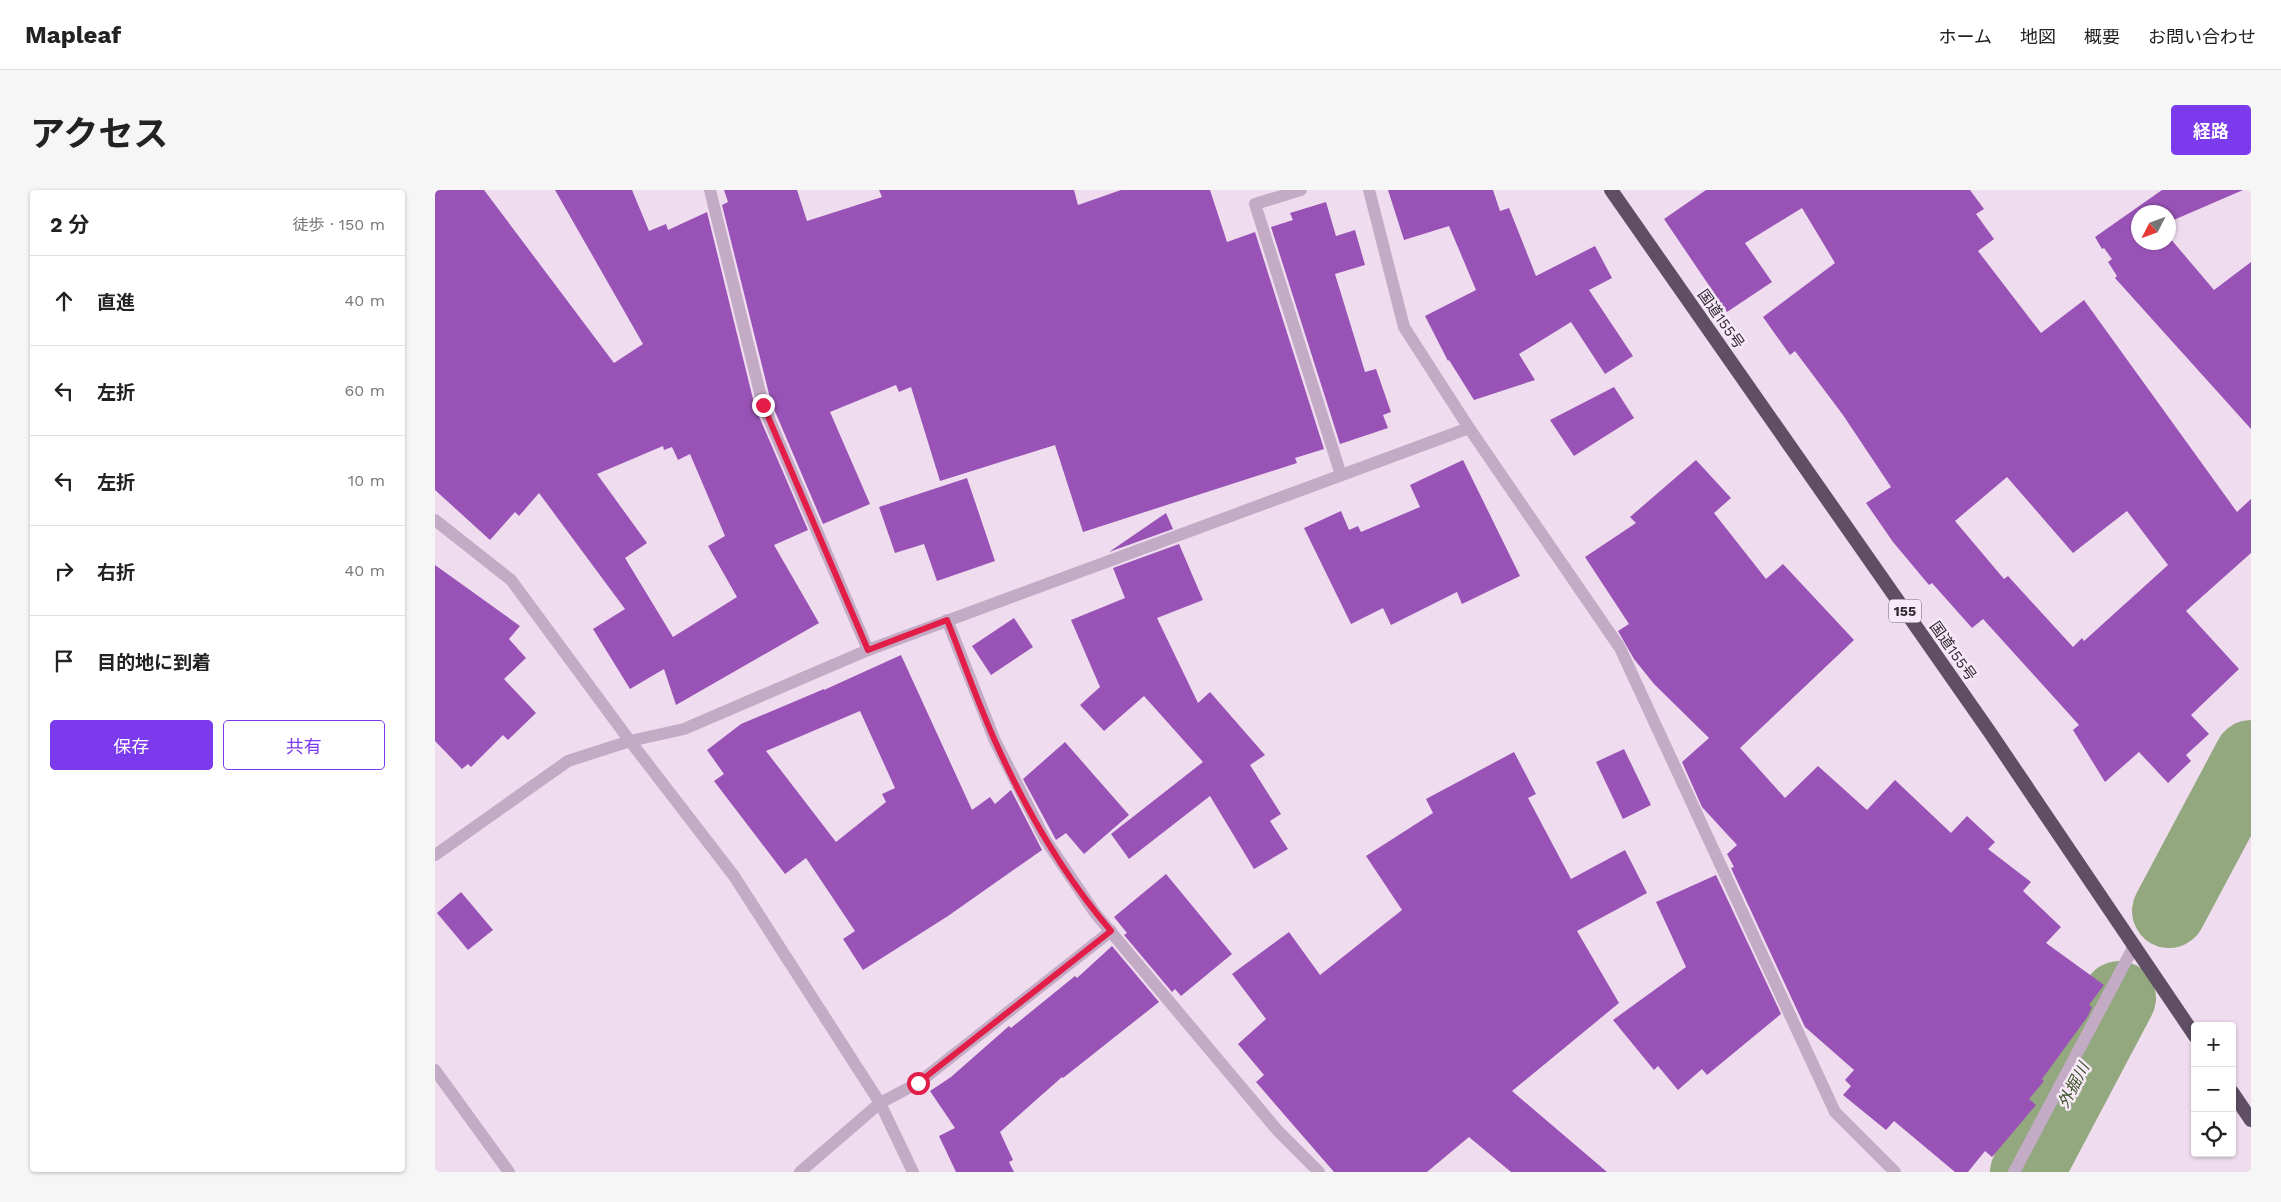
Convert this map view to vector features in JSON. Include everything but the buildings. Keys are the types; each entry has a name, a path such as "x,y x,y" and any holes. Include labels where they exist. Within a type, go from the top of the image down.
{"highway":[{"name":"国道155号","path":"1611,190 1989,731 2191,1030"},
{"path":"2236,1098 2251,1120"}],"street":[{"path":"710,190 763,405 868,650"},
{"path":"1301,190 1255,204 1341,475"},
{"path":"1369,190 1404,327 1469,428 1620,648 1835,1112 1895,1172"},
{"path":"435,855 568,762 631,741 685,729 868,650 1469,428"},
{"path":"435,520 511,580 734,876 880,1103 913,1172"},
{"path":"947,620 995,741 1045,839 1095,913 1278,1131 1319,1172"},
{"path":"800,1172 880,1103 918,1083 1111,931"},
{"path":"2013,1172 2134,946"},
{"path":"435,1070 509,1172"}],"waterway":[{"name":"外掘川","path":"2169,911 2251,757"},
{"name":"外掘川","path":"2027,1172 2119,998"}],"route":[{"path":"763,405 868,650 947,620 995,741 1045,839 1095,913 1111,931 918,1083"}]}
